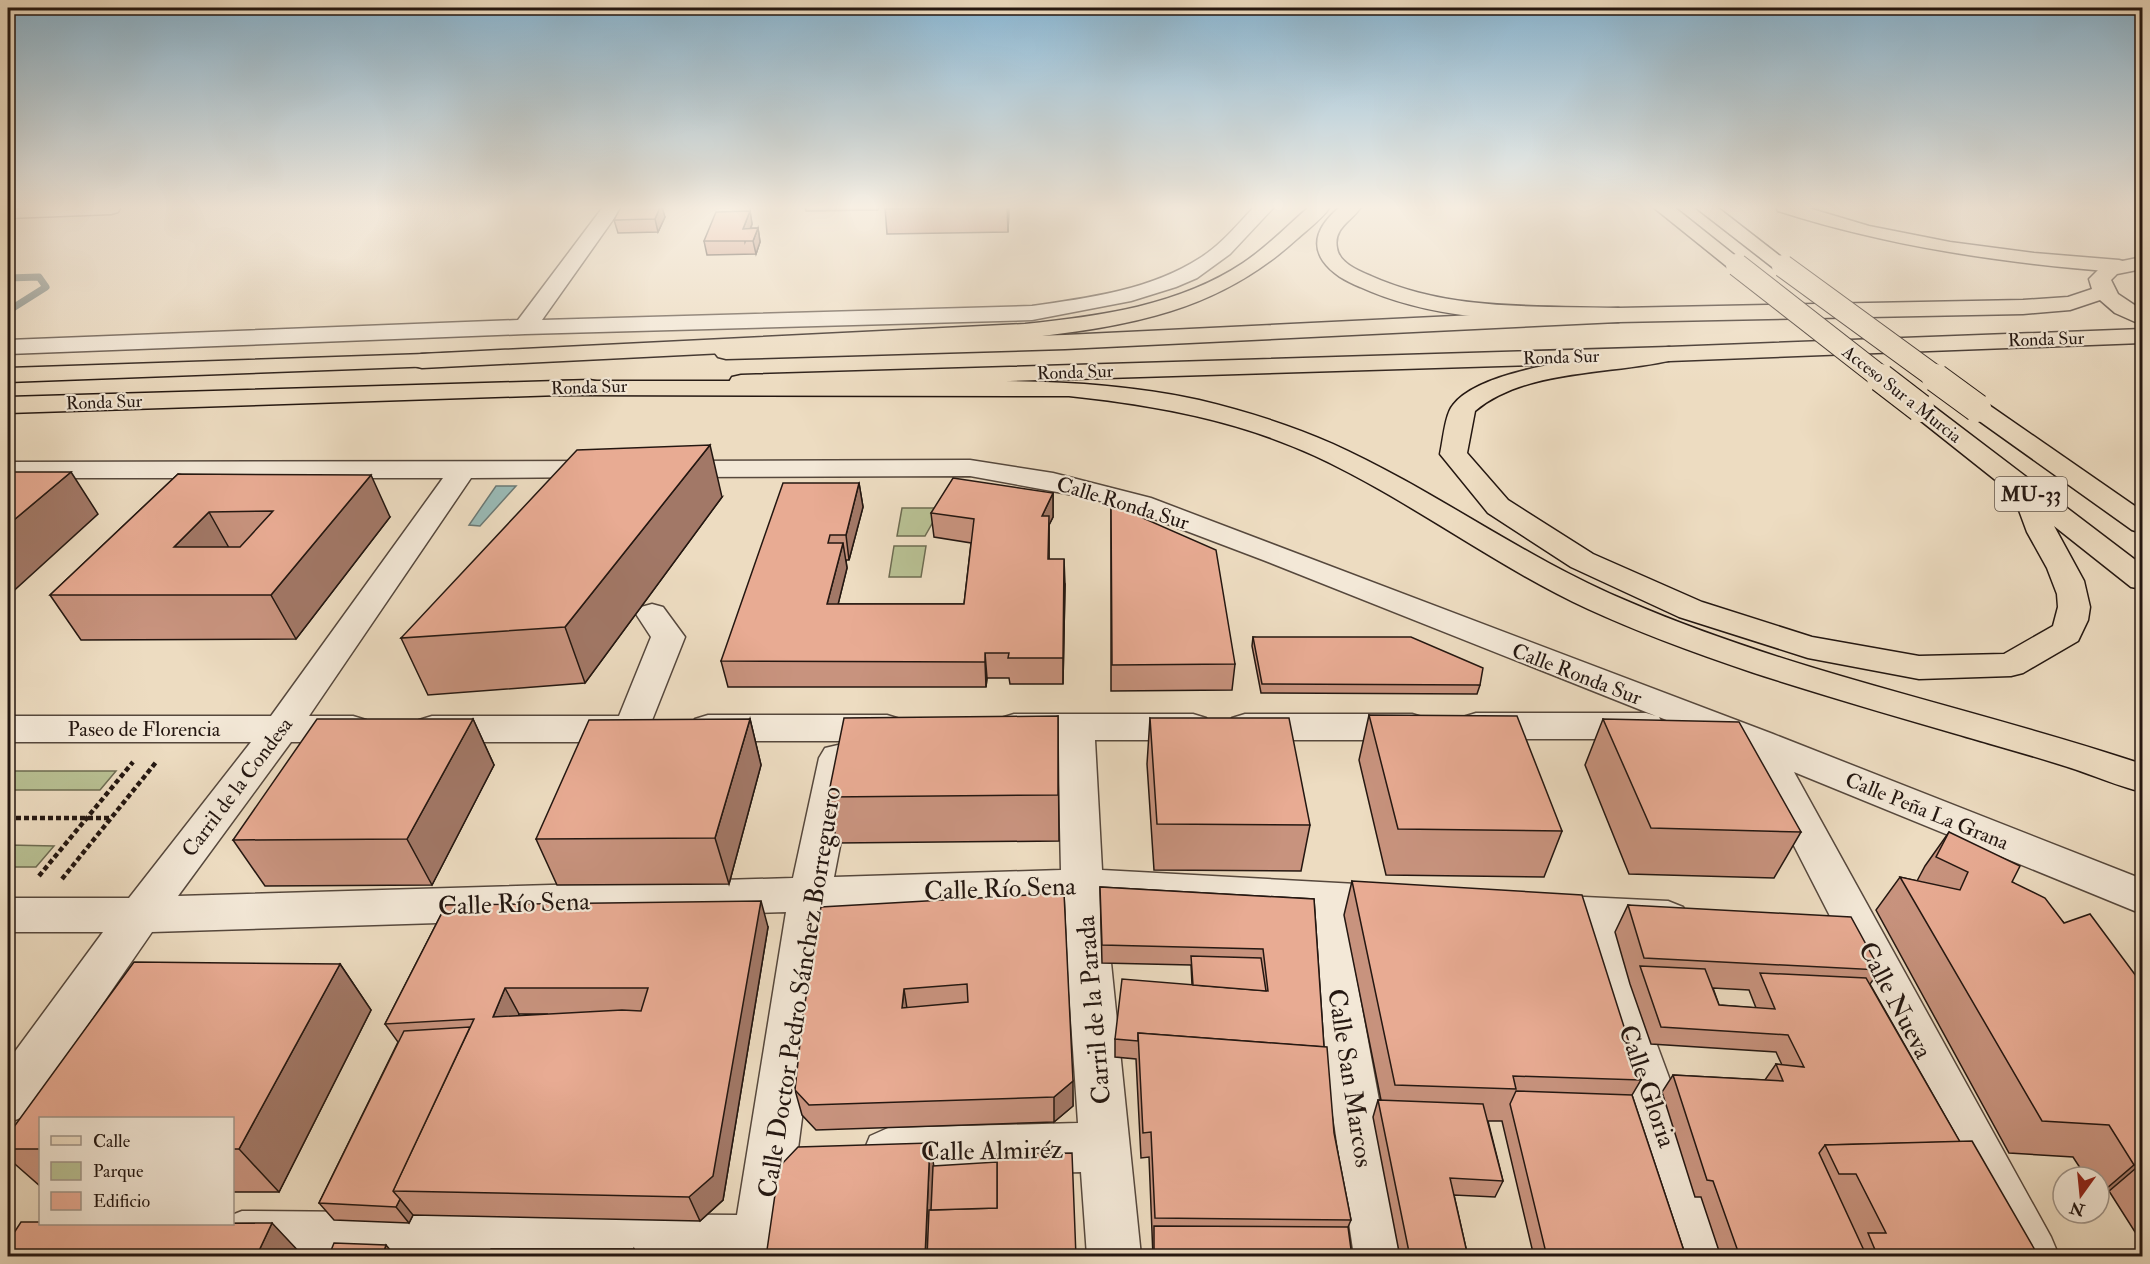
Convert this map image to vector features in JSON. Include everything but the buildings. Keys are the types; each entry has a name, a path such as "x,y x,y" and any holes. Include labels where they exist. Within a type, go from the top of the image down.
{"main road":[{"path":"422,361 1025,331 1104,321 1167,306 1217,286 1251,266"},
{"path":"1340,266 1365,282 1411,298 1477,309 1618,315"},
{"name":"Acceso Sur a Murcia","path":"1738,266 2142,580"},
{"name":"Acceso Sur a Murcia","path":"1783,266 1977,408 2142,524"},
{"path":"2119,266 2110,269 2100,279 2104,292 2123,308 2142,318"},
{"name":"Ronda Sur","path":"8,375 1065,342 1618,315 2023,307 2070,303 2104,292"},
{"name":"Ronda Sur","path":"8,405 1669,354 2142,336"},
{"path":"1669,354 1546,372 1495,387 1475,397 1460,411 1450,438 1457,462 1482,493 1533,532 1609,575 1656,597 1706,616 1800,645 1902,666 1947,670 1985,669 2018,663 2046,651 2065,635 2073,620 2075,601 2067,577 2041,530 2026,490"},
{"path":"558,388 1058,388 1118,393 1208,410 1250,422 1324,450 1420,501 1556,581 1665,630 1753,662 2081,756 2142,778"}],"street":[{"path":"525,327 570,266"},
{"path":"8,347 525,327 1032,313 1072,307 1154,287 1201,266"},
{"name":"Calle Ronda Sur","path":"8,470 970,468 1053,481 1141,504 1711,726"},
{"name":"Carril de la Condesa","path":"8,1100 140,915 281,729 462,470"},
{"path":"1097,491 1109,522 1120,526"},
{"path":"632,729 668,637 652,614"},
{"path":"984,728 1711,726"},
{"name":"Calle Peña La Grana","path":"1711,726 1760,743 2142,897"},
{"name":"Carril de la Parada","path":"1076,727 1082,886 1114,1257"},
{"name":"Calle Doctor Pedro Sánchez Borreguero","path":"758,1249 810,894 845,728"},
{"name":"Paseo de Florencia","path":"8,729 161,742 281,729 914,728"},
{"name":"Calle Nueva","path":"1760,743 2032,1257"},
{"name":"Calle Río Sena","path":"140,915 1082,886 1426,905"},
{"name":"Calle San Marcos","path":"1321,899 1381,1257"},
{"path":"1507,910 1706,921"},
{"path":"8,915 140,915"},
{"name":"Calle Gloria","path":"1588,915 1708,1257"},
{"path":"1812,927 1859,930"},
{"name":"Calle Almiréz","path":"771,1155 1105,1147"},
{"path":"198,1238 758,1249"}],"path":[{"path":"39,876 87,818 161,742"},
{"path":"59,883 112,818 161,742"},
{"path":"8,818 112,818"}],"green space":[{"path":"902,508 941,508 925,536 897,536"},
{"path":"894,546 926,546 921,577 889,577"},
{"path":"8,771 116,771 100,790 8,790"},
{"path":"8,845 54,846 36,867 8,867"}],"water":[{"path":"496,486 516,486 480,526 469,525"}],"waterway":[{"path":"8,278 39,277 46,287 8,311"}]}
